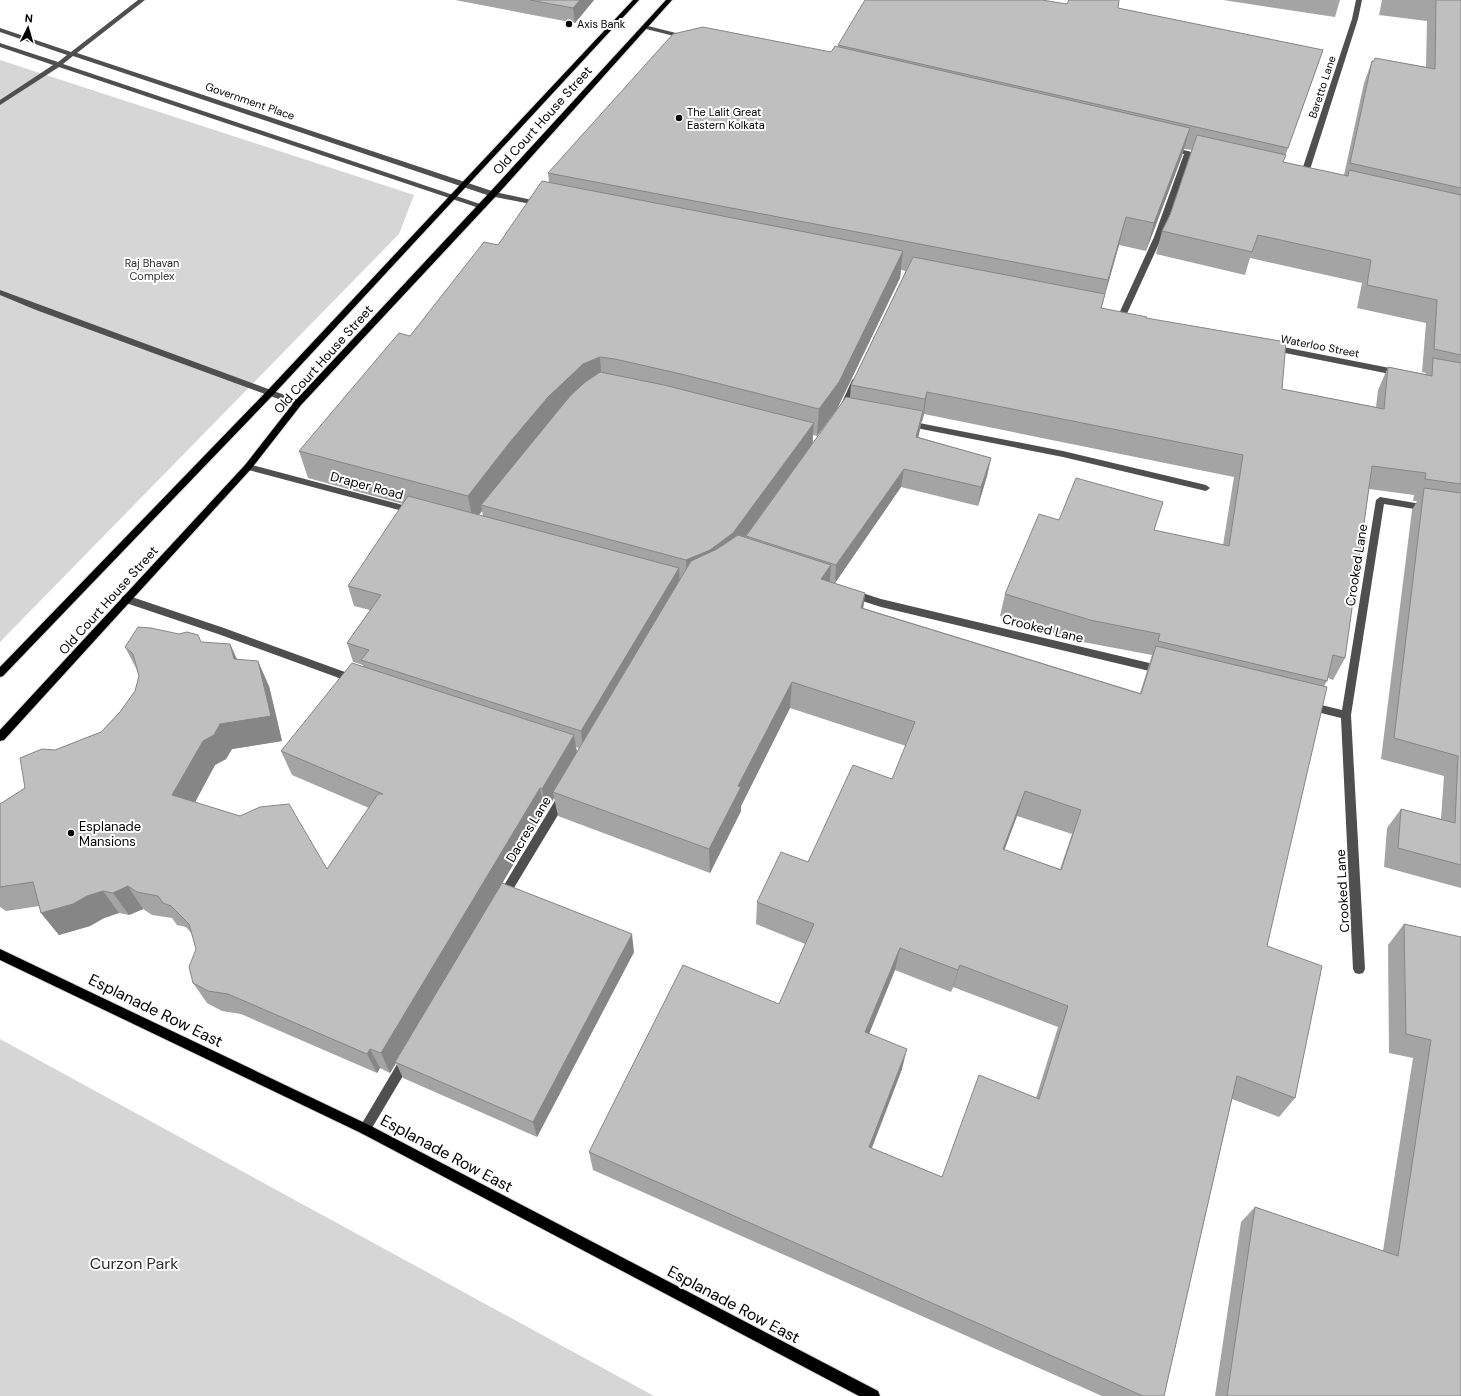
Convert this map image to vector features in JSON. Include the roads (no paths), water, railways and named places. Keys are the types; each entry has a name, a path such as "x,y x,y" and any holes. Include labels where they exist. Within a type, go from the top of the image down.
{"main road":[{"path":"0,673 270,393 463,184 636,0"},
{"name":"Old Court House Street","path":"0,737 248,467 298,403 482,206 669,0"},
{"name":"Esplanade Row East","path":"0,954 365,1129 873,1396"}],"street":[{"path":"0,103 58,65 142,0"},
{"name":"Baretto Lane","path":"1295,178 1306,180 1355,19 1359,0"},
{"path":"644,27 690,38"},
{"name":"Government Place","path":"0,30 73,53 493,194"},
{"path":"0,45 482,206"},
{"path":"1165,148 1211,158"},
{"path":"1122,318 1158,237 1188,153"},
{"path":"493,194 547,205"},
{"path":"0,292 39,308 298,403"},
{"name":"Waterloo Street","path":"1268,347 1407,374"},
{"path":"843,414 861,369"},
{"path":"903,423 1063,454 1206,488"},
{"name":"Draper Road","path":"248,467 423,514"},
{"name":"Crooked Lane","path":"1360,969 1346,715 1380,500 1439,510"},
{"name":"Crooked Lane","path":"843,590 881,603 1168,672"},
{"path":"126,599 221,631 359,681"},
{"path":"1300,704 1346,715"},
{"name":"Dacres Lane","path":"498,905 567,790"},
{"path":"365,1129 409,1054"}],"place":[{"name":"Axis Bank","path":"569,24"},
{"name":"The Lalit Great Eastern Kolkata","path":"679,118"},
{"name":"Esplanade Mansions","path":"71,833"}],"park label":[{"name":"Raj Bhavan Complex","path":"152,269"},
{"name":"Curzon Park","path":"134,1263"}]}
